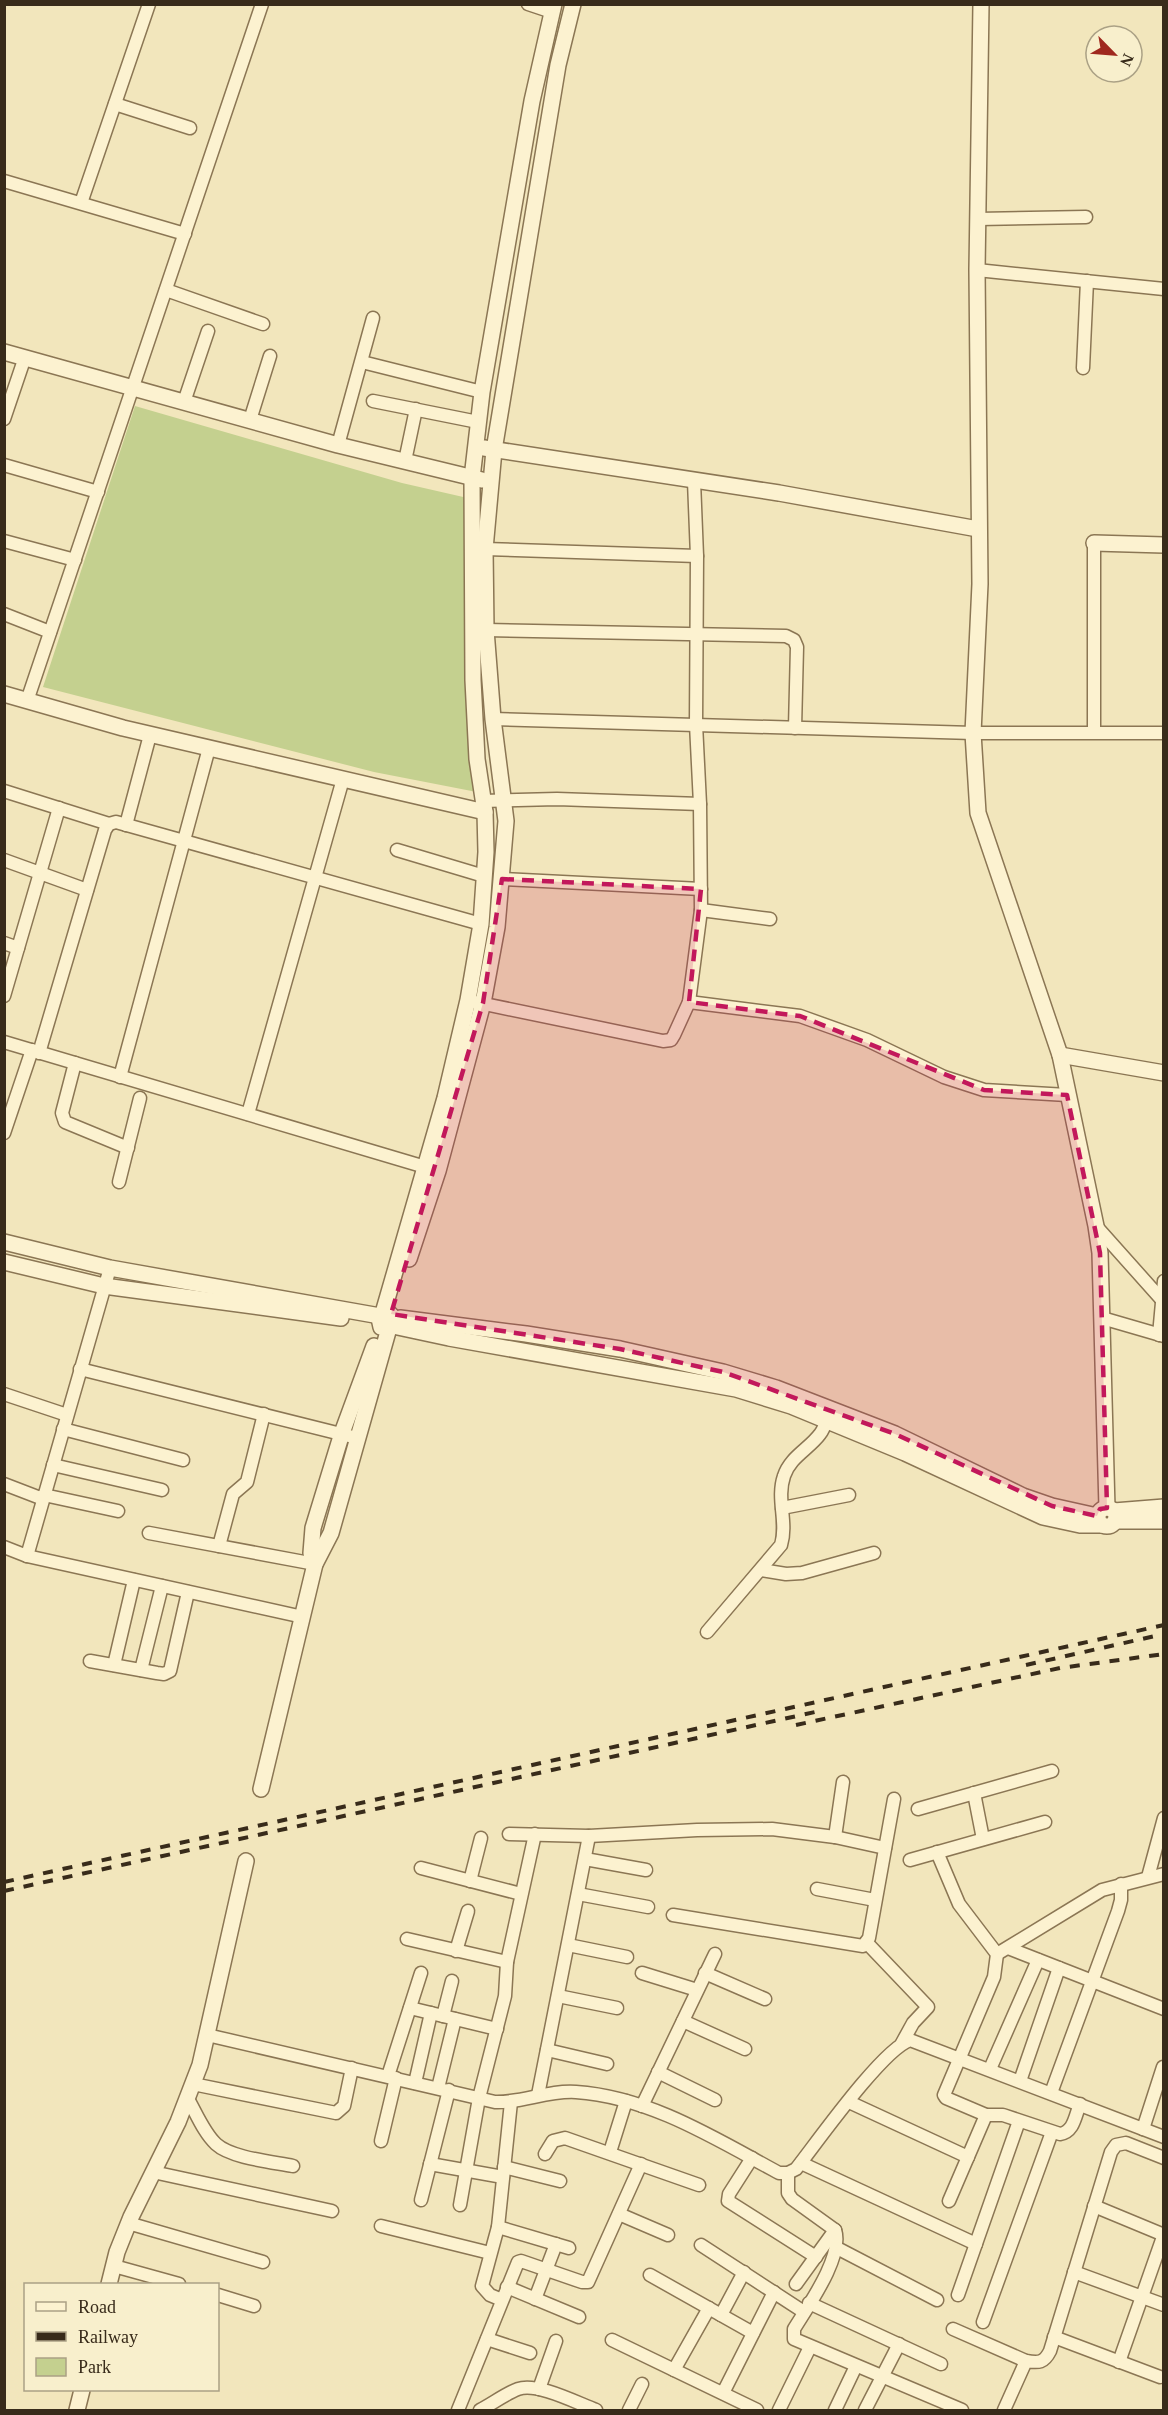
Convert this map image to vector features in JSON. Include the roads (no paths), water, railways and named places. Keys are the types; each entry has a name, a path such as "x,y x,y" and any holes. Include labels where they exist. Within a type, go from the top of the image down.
{"street":[{"path":"81,203 149,4"},
{"path":"27,701 262,4"},
{"path":"475,1002 484,876 484,806 477,759 473,680 472,478 482,392 532,101 553,8 528,4"},
{"path":"261,1789 315,1564 331,1533 350,1436 387,1321 431,1169 445,1098 497,927 506,820 493,719 486,630 485,549 494,450 558,65 573,4"},
{"path":"981,4 977,270 980,584 973,733 978,813 1060,1055 1096,1227 1100,1253 1107,1516"},
{"path":"115,104 190,128"},
{"path":"4,181 185,234"},
{"path":"978,219 1086,217"},
{"path":"977,270 1164,289"},
{"path":"1083,368 1087,281"},
{"path":"166,290 263,324"},
{"path":"338,445 373,318"},
{"path":"184,402 208,331"},
{"path":"4,352 338,445 491,481"},
{"path":"250,420 270,356"},
{"path":"4,419 25,357"},
{"path":"362,362 482,392"},
{"path":"373,401 478,422"},
{"path":"405,461 416,409"},
{"path":"475,447 978,529"},
{"path":"4,465 98,492"},
{"path":"475,1002 663,1041 670,1040 674,1035 689,1002 701,910 700,804 696,724 697,556 694,481"},
{"path":"4,541 75,560"},
{"path":"1094,732 1094,543 1164,545"},
{"path":"485,549 697,556"},
{"path":"4,614 50,632"},
{"path":"486,630 779,636 794,640 796,647 795,728"},
{"path":"4,694 150,735 343,779 484,806 504,801 557,799 700,804"},
{"path":"493,719 973,733 1164,733"},
{"path":"126,825 150,735"},
{"path":"120,1077 209,748"},
{"path":"248,1114 343,779"},
{"path":"4,790 109,824 116,822 481,924"},
{"path":"4,996 59,808"},
{"path":"4,1133 10,1099 35,1051 105,830 109,824"},
{"path":"397,850 484,876"},
{"path":"4,860 87,890"},
{"path":"502,879 701,889"},
{"path":"701,910 770,919"},
{"path":"4,943 18,948"},
{"path":"689,1002 800,1016 867,1040 944,1077 984,1090 1067,1095"},
{"path":"4,1042 431,1169"},
{"path":"1060,1055 1164,1073"},
{"path":"75,1063 62,1113 65,1122 128,1148"},
{"path":"119,1182 140,1098"},
{"path":"1096,1227 1162,1300"},
{"path":"4,1242 110,1268 387,1321"},
{"path":"4,1262 104,1286 387,1321 525,1334 620,1349 723,1372 776,1388 828,1415 895,1434 1023,1496 1052,1506 1107,1516 1164,1521"},
{"path":"27,1556 110,1268"},
{"path":"1102,1318 1161,1335 1164,1281"},
{"path":"80,1369 350,1436"},
{"path":"4,1394 67,1415"},
{"path":"219,1546 233,1494 247,1482 264,1414"},
{"path":"707,1632 781,1545 784,1535 782,1486 784,1474 799,1453 819,1436 828,1415"},
{"path":"63,1429 183,1460"},
{"path":"53,1465 162,1490"},
{"path":"4,1484 44,1497 118,1511"},
{"path":"782,1508 849,1495"},
{"path":"1107,1516 1164,1507"},
{"path":"149,1533 315,1564"},
{"path":"4,1547 27,1556 303,1617"},
{"path":"761,1570 786,1574 802,1572 874,1553"},
{"path":"114,1665 134,1580"},
{"path":"141,1670 162,1586"},
{"path":"90,1661 164,1674 170,1671 188,1592"},
{"path":"918,1809 1052,1771"},
{"path":"834,1837 843,1782"},
{"path":"974,1793 983,1839"},
{"path":"867,1943 894,1799"},
{"path":"1148,1876 1164,1818"},
{"path":"910,1860 1045,1822"},
{"path":"510,1834 589,1836 748,1828 834,1837 885,1848"},
{"path":"460,2205 479,2098 506,1990 507,1962 535,1834"},
{"path":"538,2095 589,1836"},
{"path":"470,1881 481,1838"},
{"path":"937,1852 959,1904 1002,1951 1038,1960 1164,2009"},
{"path":"585,1859 646,1870"},
{"path":"109,2283 128,2223 194,2084 246,1861"},
{"path":"421,1868 521,1894"},
{"path":"1080,2104 1071,2128 1066,2133 1052,2132 1003,2115 986,2115 946,2098 944,2095 994,1977 1002,1951 1102,1890 1148,1876 1164,1874"},
{"path":"1051,2093 1118,1911 1121,1884"},
{"path":"817,1889 875,1900"},
{"path":"578,1894 648,1907"},
{"path":"456,1951 468,1911"},
{"path":"673,1915 859,1947 867,1943"},
{"path":"407,1939 507,1962"},
{"path":"207,2035 495,2102 512,2102 538,2095 574,2092 600,2094 642,2106 703,2132 779,2173 788,2173 801,2163 865,2081 902,2043 914,2023 928,2007 867,1943"},
{"path":"568,1945 627,1957"},
{"path":"642,2106 715,1954"},
{"path":"990,2069 1038,1960"},
{"path":"1020,2081 1059,1968"},
{"path":"381,2141 392,2077 421,1973"},
{"path":"642,1973 697,1990"},
{"path":"705,1973 765,1999"},
{"path":"415,2082 443,2016 452,1981"},
{"path":"558,1996 616,2008"},
{"path":"410,2008 497,2029"},
{"path":"421,2200 430,2164 443,2089 443,2016"},
{"path":"682,2021 745,2049"},
{"path":"902,2043 910,2040 919,2042 1164,2136"},
{"path":"547,2050 607,2064"},
{"path":"1143,2129 1163,2067"},
{"path":"194,2084 336,2113 344,2106 352,2068"},
{"path":"658,2072 715,2100"},
{"path":"188,2099 215,2144 234,2153 293,2166"},
{"path":"610,2152 626,2101"},
{"path":"502,2300 489,2295 482,2286 498,2227 512,2102"},
{"path":"849,2102 968,2157"},
{"path":"949,2201 986,2115"},
{"path":"958,2295 1019,2121"},
{"path":"983,2322 1052,2132"},
{"path":"545,2154 553,2141 565,2138 699,2185"},
{"path":"953,2329 1026,2361 1038,2363 1046,2360 1108,2159 1116,2145 1126,2143 1164,2158"},
{"path":"752,2158 729,2194 728,2200 816,2257"},
{"path":"801,2163 976,2244"},
{"path":"430,2164 466,2171 504,2172 561,2181"},
{"path":"458,2410 516,2265 521,2261 588,2282 641,2164"},
{"path":"153,2172 332,2211"},
{"path":"788,2173 788,2193 792,2199 835,2230 837,2248 793,2334 794,2339 962,2410"},
{"path":"1094,2206 1163,2235 1119,2362"},
{"path":"619,2214 668,2235"},
{"path":"128,2223 263,2262"},
{"path":"381,2226 490,2253"},
{"path":"498,2227 569,2248"},
{"path":"796,2284 835,2230"},
{"path":"535,2299 556,2244"},
{"path":"702,2245 774,2292 941,2364"},
{"path":"837,2248 937,2300"},
{"path":"114,2266 175,2283"},
{"path":"720,2315 744,2272"},
{"path":"1074,2272 1164,2305"},
{"path":"650,2275 753,2333"},
{"path":"507,2287 579,2317"},
{"path":"723,2393 774,2292"},
{"path":"219,2295 254,2306"},
{"path":"674,2370 709,2308"},
{"path":"1054,2337 1160,2377"},
{"path":"487,2339 530,2353"},
{"path":"612,2340 757,2410"},
{"path":"539,2389 556,2342"},
{"path":"865,2410 899,2344"},
{"path":"779,2410 810,2347"},
{"path":"1004,2410 1026,2361"},
{"path":"835,2410 856,2366"},
{"path":"630,2410 642,2384"},
{"path":"465,2410 478,2410 525,2388 539,2389 596,2410"},
{"path":"77,2410 82,2391"}],"railway":[{"path":"4,1882 1164,1625"},
{"path":"1026,1665 1164,1634"},
{"path":"796,1725 1060,1668 1164,1654"},
{"path":"4,1891 815,1712"}]}
